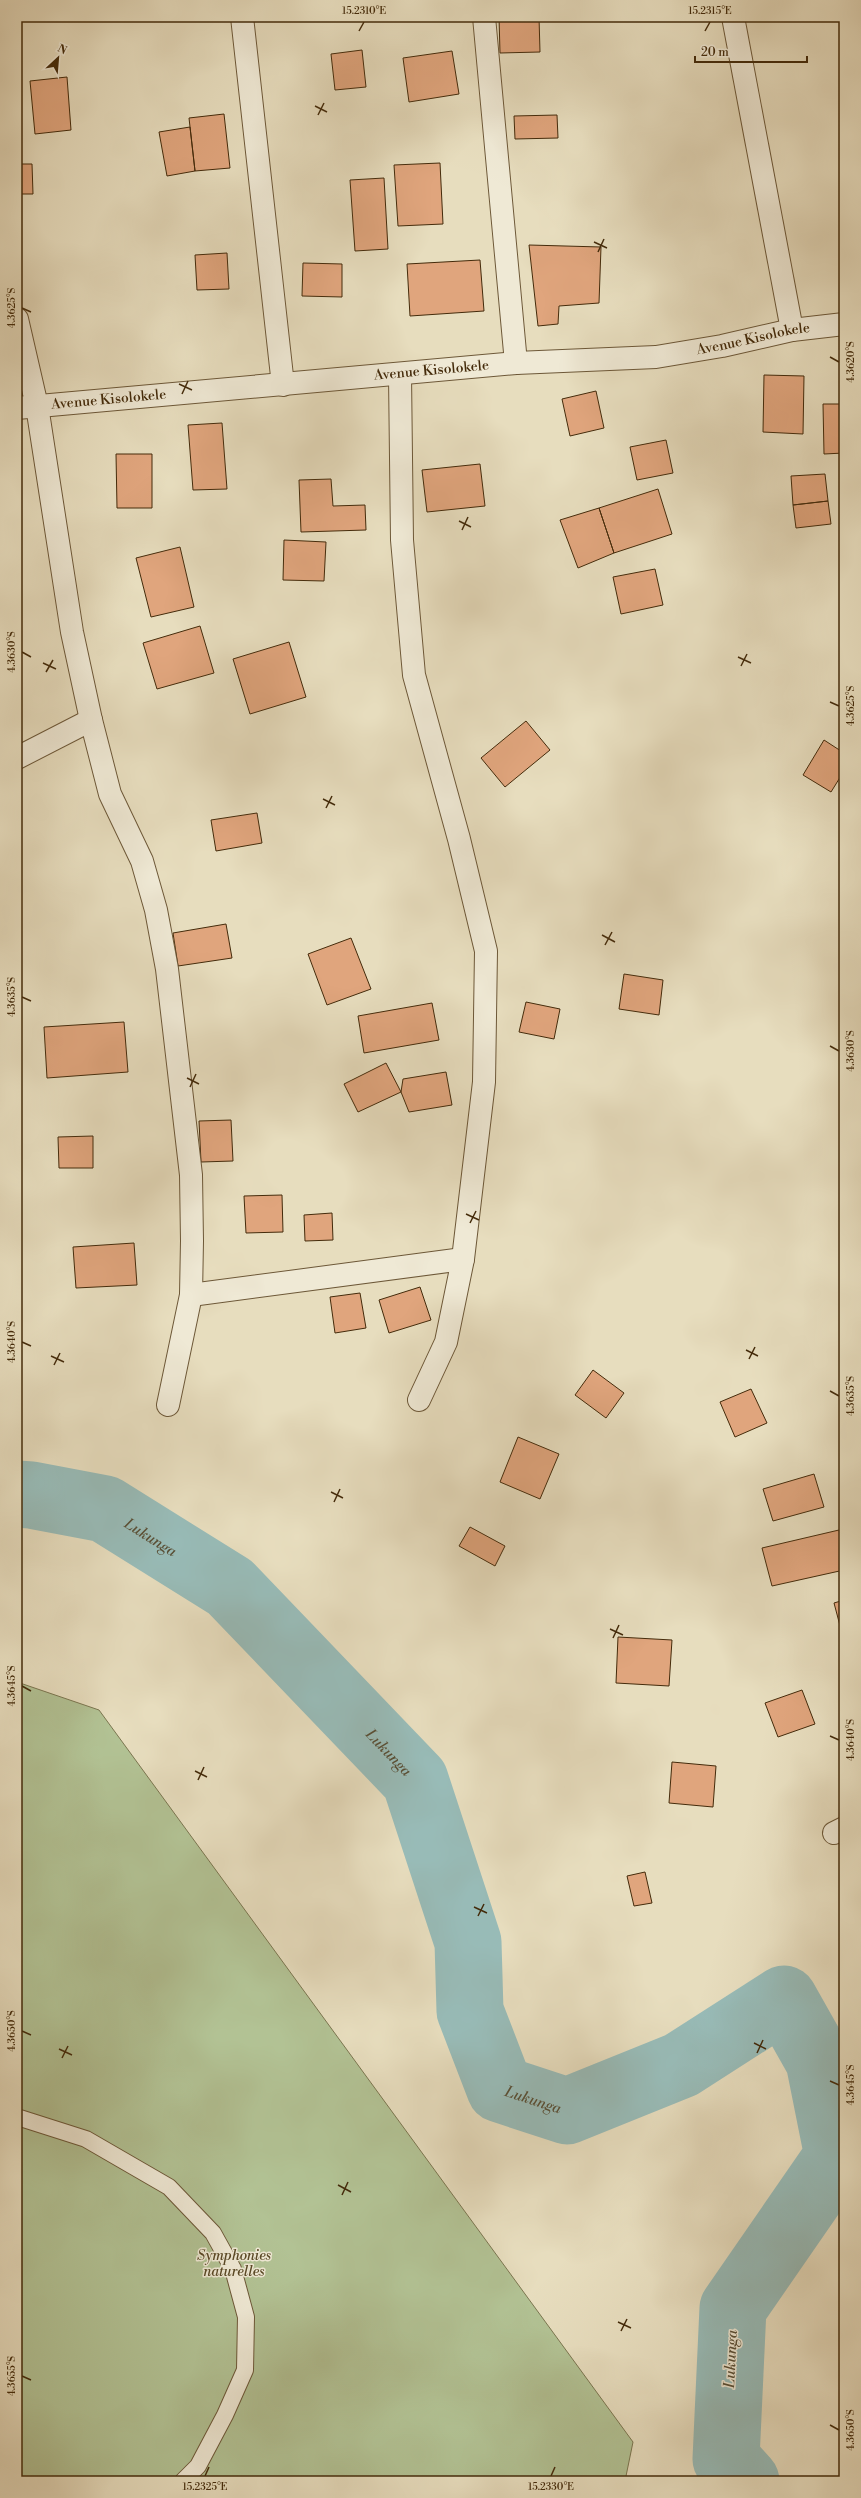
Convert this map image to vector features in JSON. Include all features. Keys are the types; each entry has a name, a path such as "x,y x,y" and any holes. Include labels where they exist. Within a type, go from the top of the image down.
{"street":[{"path":"242,17 283,385"},
{"path":"484,17 516,363"},
{"path":"733,17 792,330"},
{"path":"17,319 27,407 91,720 110,794 142,860 156,910 167,969 192,1175 191,1295 168,1405"},
{"name":"Avenue Kisolokele","path":"27,407 400,375 516,363 656,357 722,346 792,330 844,324"},
{"path":"400,375 402,540 414,675 459,839 486,951 484,1082 463,1259 446,1342 419,1400"},
{"path":"17,758 91,720"},
{"path":"191,1295 463,1259"}],"lane":[{"path":"17,2117 86,2139 168,2187 213,2233 233,2269 246,2317 245,2370 225,2415 198,2466 183,2481"}],"green space":[{"name":"Symphonies naturelles","path":"17,1682 99,1710 633,2442 625,2481 17,2481"}],"building":[{"path":"499,17 539,17 540,52 500,53"},
{"path":"362,50 366,87 335,90 331,54"},
{"path":"452,51 459,94 409,102 403,58"},
{"path":"67,77 71,130 35,134 30,81"},
{"path":"224,114 230,168 195,171 189,118"},
{"path":"557,115 558,138 515,139 514,116"},
{"path":"190,127 195,171 167,176 159,132"},
{"path":"440,163 443,224 398,226 394,165"},
{"path":"17,164 32,164 33,194 17,194"},
{"path":"384,178 388,249 355,251 350,180"},
{"path":"529,245 601,247 599,303 559,306 558,324 538,326"},
{"path":"227,253 229,289 197,290 195,255"},
{"path":"480,260 484,311 410,316 407,264"},
{"path":"303,263 342,264 342,297 302,296"},
{"path":"764,375 804,376 803,434 763,432"},
{"path":"596,391 604,428 570,436 562,399"},
{"path":"823,404 844,404 844,453 824,454"},
{"path":"222,423 227,489 193,490 188,425"},
{"path":"666,440 673,473 637,480 630,447"},
{"path":"116,454 152,454 152,508 117,508"},
{"path":"480,464 485,506 427,512 422,470"},
{"path":"825,474 828,501 793,505 791,476"},
{"path":"331,479 333,506 365,505 366,530 301,532 299,480"},
{"path":"658,489 672,534 614,553 599,508"},
{"path":"828,501 831,524 796,528 793,505"},
{"path":"599,508 614,553 578,568 560,520"},
{"path":"284,540 326,542 324,581 283,580"},
{"path":"180,547 194,607 151,617 136,558"},
{"path":"655,569 663,605 621,614 613,577"},
{"path":"200,626 214,673 157,689 143,643"},
{"path":"289,642 306,697 250,714 233,659"},
{"path":"526,721 550,750 505,787 481,758"},
{"path":"824,740 844,753 844,771 831,792 803,775"},
{"path":"257,813 262,843 216,851 211,820"},
{"path":"226,924 232,958 178,966 173,933"},
{"path":"351,938 371,989 327,1005 308,954"},
{"path":"624,974 663,980 659,1015 619,1009"},
{"path":"526,1002 560,1009 554,1039 519,1032"},
{"path":"432,1003 439,1040 364,1053 358,1016"},
{"path":"124,1022 128,1072 47,1078 44,1027"},
{"path":"386,1063 401,1092 358,1112 344,1084"},
{"path":"446,1072 452,1105 409,1112 401,1092 403,1079"},
{"path":"231,1120 233,1161 201,1162 199,1121"},
{"path":"93,1136 93,1168 59,1168 58,1137"},
{"path":"282,1195 283,1232 246,1233 244,1196"},
{"path":"332,1213 333,1240 305,1241 304,1215"},
{"path":"134,1243 137,1285 76,1288 73,1247"},
{"path":"420,1287 431,1320 389,1333 379,1300"},
{"path":"360,1293 366,1328 335,1333 330,1297"},
{"path":"593,1370 624,1393 606,1418 575,1395"},
{"path":"751,1389 767,1423 735,1437 720,1402"},
{"path":"518,1437 559,1454 540,1499 500,1482"},
{"path":"814,1474 824,1507 773,1521 763,1489"},
{"path":"470,1527 505,1546 495,1566 459,1546"},
{"path":"839,1530 844,1552 844,1570 772,1586 762,1548"},
{"path":"844,1600 844,1636 843,1637 834,1603"},
{"path":"618,1637 672,1640 669,1686 616,1683"},
{"path":"802,1690 815,1724 778,1737 765,1703"},
{"path":"672,1762 716,1766 713,1807 669,1803"},
{"path":"645,1872 652,1903 634,1906 627,1876"}],"waterway":[{"name":"Lukunga","path":"17,1494 31,1495 105,1509 230,1587 415,1780 468,1942 470,2011 500,2089 567,2111 681,2065 784,1999 819,2061 838,2156 733,2308 726,2459 746,2481"}]}
